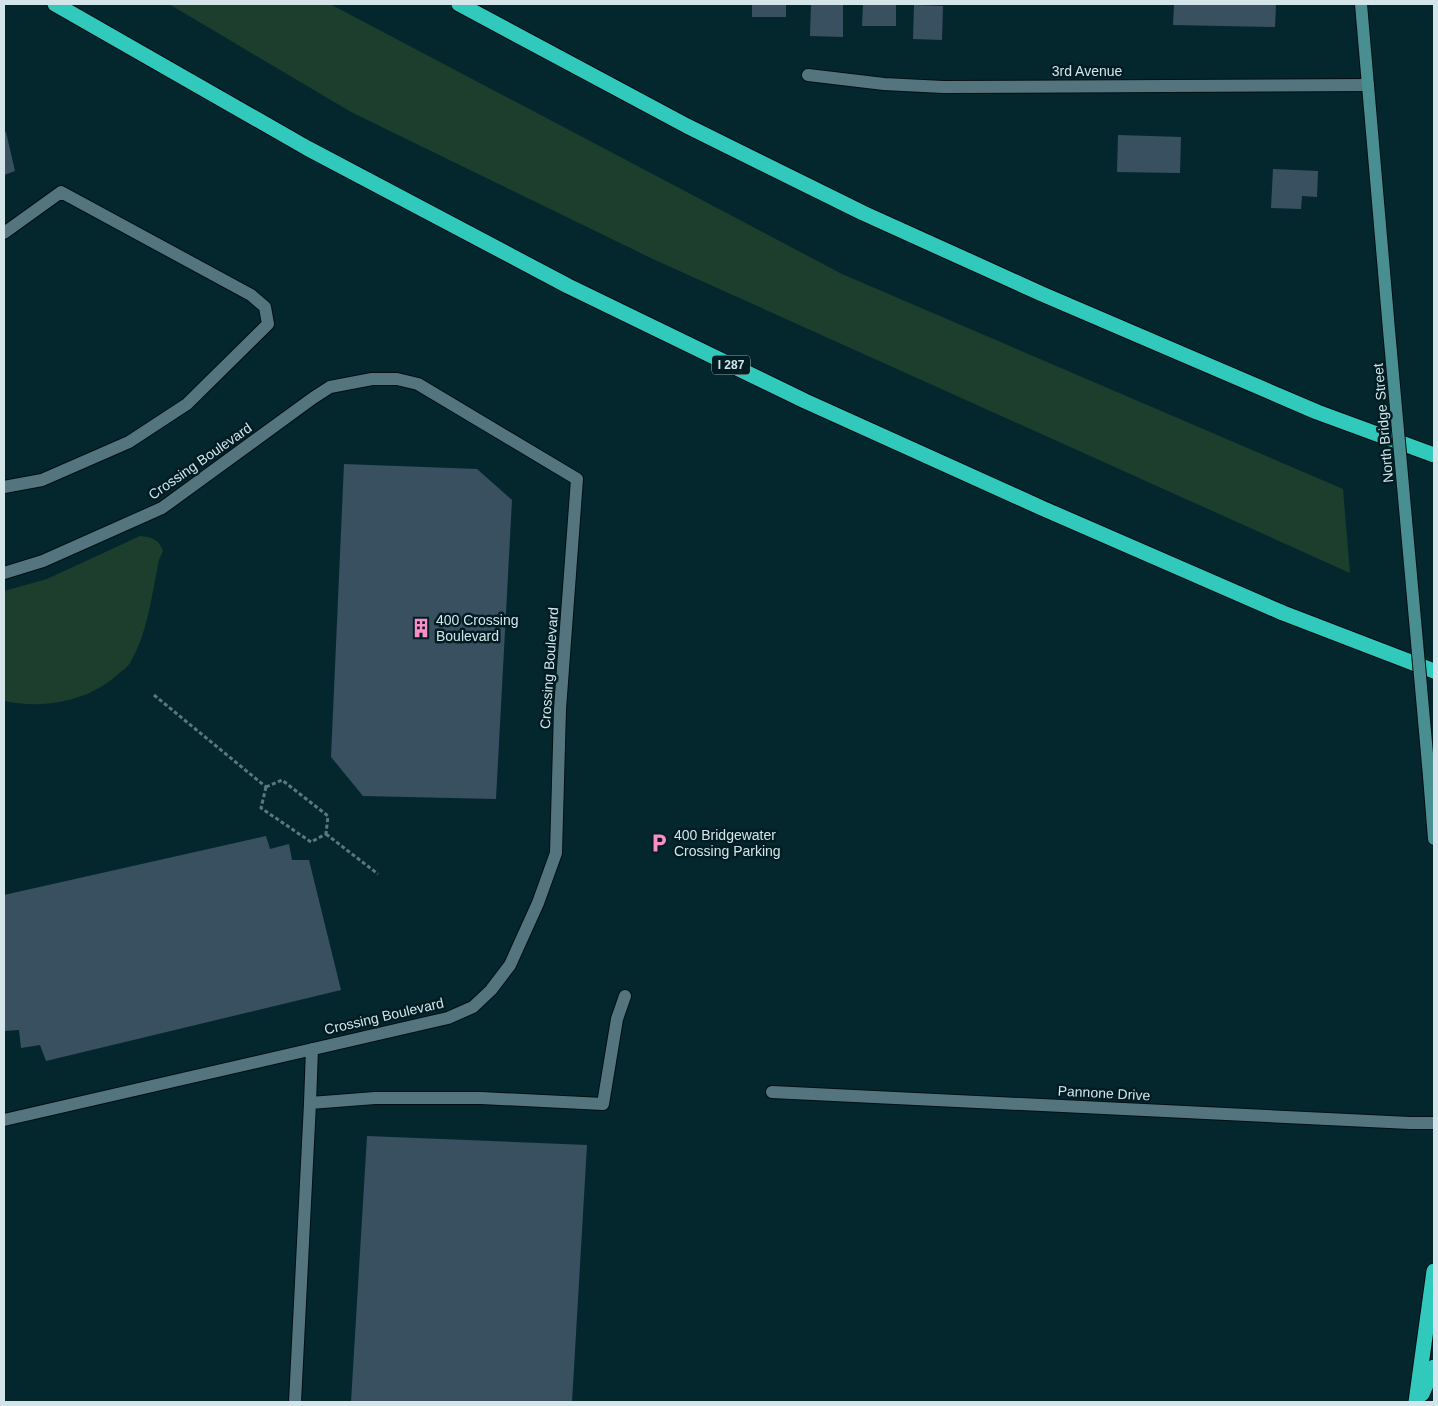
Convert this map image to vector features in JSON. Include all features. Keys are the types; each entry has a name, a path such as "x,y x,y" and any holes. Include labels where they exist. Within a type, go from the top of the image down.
{"highway":[{"name":"I 287","path":"55,4 316,153 568,286 805,401 1044,509 1284,613 1434,671"},
{"path":"459,4 687,126 863,213 1042,294 1317,412 1434,455"},
{"path":"1417,1402 1434,1271"},
{"path":"1417,1402 1434,1366"}],"street":[{"name":"North Bridge Street","path":"1361,4 1434,839"},
{"name":"3rd Avenue","path":"808,75 884,84 943,87 1368,85"},
{"path":"4,233 61,192 251,295 265,307 268,324 188,404 129,442 42,480 4,487"},
{"name":"Crossing Boulevard","path":"4,573 43,561 162,508 330,387 372,378 397,379 418,384 577,479 560,709 556,853 538,903 510,965 491,990 473,1007 448,1018 4,1120"},
{"path":"310,1103 385,1098 481,1098 603,1104 617,1019 625,996"},
{"path":"295,1402 312,1049"},
{"name":"Pannone Drive","path":"772,1092 1434,1123"}],"path":[{"path":"154,695 266,787"},
{"path":"266,787 282,780 328,816 326,834"},
{"path":"266,787 261,808 311,842 326,834"},
{"path":"326,834 378,874"}],"green space":[{"path":"169,4 330,4 842,274 1343,489 1350,573 655,260 351,112"},
{"path":"140,536 154,539 163,551 159,560 145,626 129,665 104,685 77,697 63,701 33,704 4,701 4,591 47,579"}],"building":[{"path":"752,4 786,4 786,17 752,17"},
{"path":"811,4 843,4 843,37 810,36"},
{"path":"863,4 896,4 896,26 862,26"},
{"path":"1174,4 1276,4 1275,27 1173,25"},
{"path":"914,5 943,6 942,40 913,39"},
{"path":"6,132 15,171 4,175 4,133"},
{"path":"1118,135 1181,137 1180,173 1117,172"},
{"path":"1273,169 1318,171 1317,197 1302,196 1301,209 1271,208"},
{"name":"400 Crossing Boulevard","path":"344,464 477,469 512,500 496,799 363,796 331,757"},
{"path":"266,836 270,849 289,844 292,860 309,860 341,990 46,1061 40,1045 21,1048 19,1030 4,1031 4,895"},
{"path":"367,1136 587,1145 572,1402 351,1402"}],"place":[{"name":"400 Crossing Boulevard","path":"421,628"},
{"name":"400 Bridgewater Crossing Parking","path":"659,843"}]}
